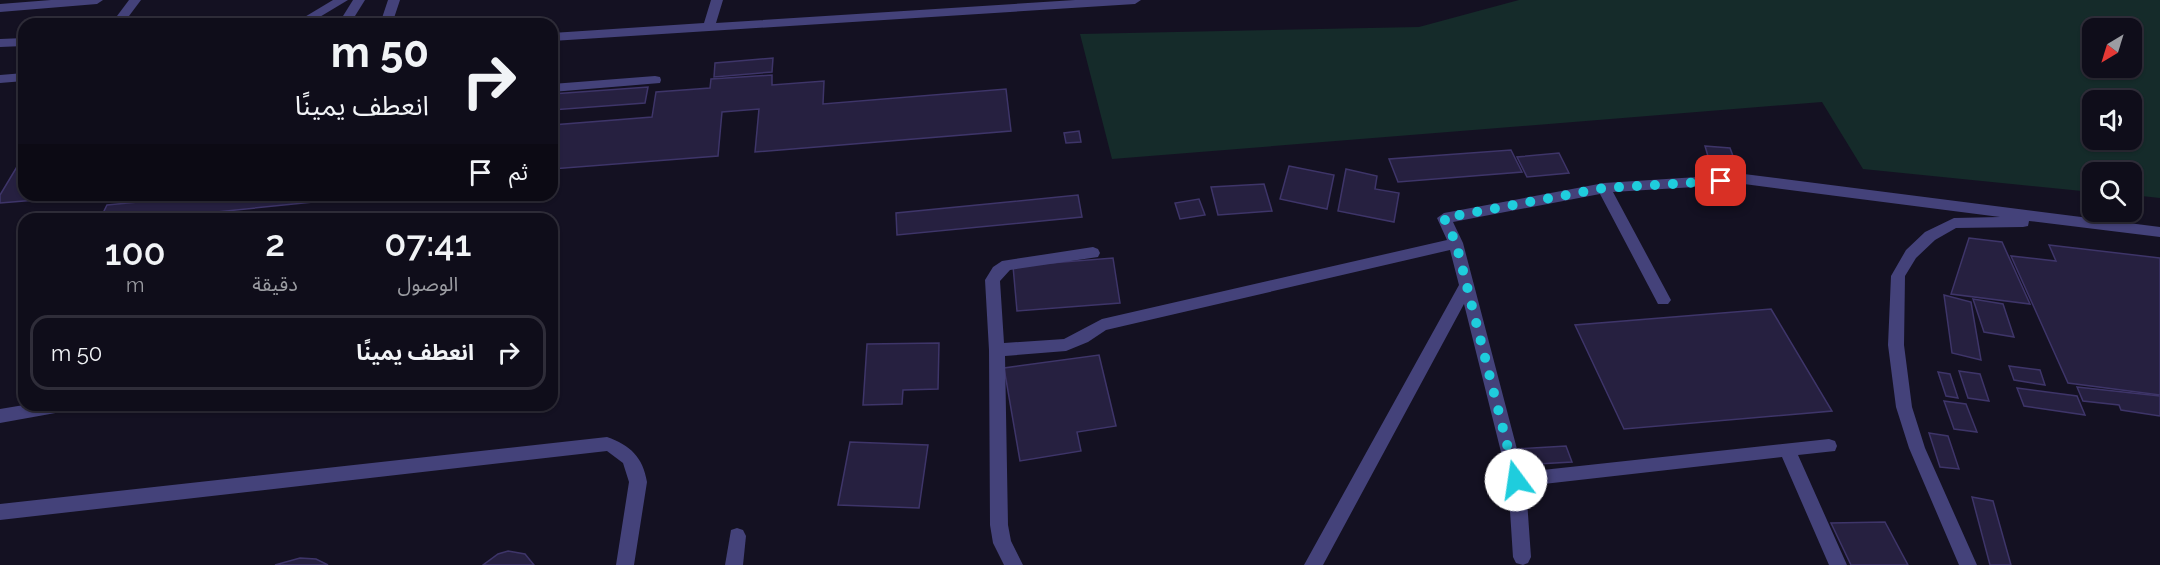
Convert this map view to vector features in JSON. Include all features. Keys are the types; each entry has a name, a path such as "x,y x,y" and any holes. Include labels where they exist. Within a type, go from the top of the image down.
{"street":[{"path":"0,8 97,0"},
{"path":"122,18 135,0"},
{"path":"310,18 342,0"},
{"path":"348,18 359,0"},
{"path":"388,18 394,0"},
{"path":"709,26 717,0"},
{"path":"558,38 1135,0"},
{"path":"0,43 18,42"},
{"path":"0,79 18,78"},
{"path":"558,88 655,80"},
{"path":"1522,558 1516,480 1456,243 1444,218 1604,188 1744,179 2160,232"},
{"path":"1604,188 1663,300"},
{"path":"1968,565 1917,448 1904,406 1896,345 1898,276 1911,254 1930,236 1954,223 2081,222"},
{"path":"997,350 1065,345 1082,338 1102,325 1456,243"},
{"path":"1014,565 1002,543 999,525 997,350 992,280 998,271 1007,265 1093,254"},
{"path":"1313,565 1467,285"},
{"path":"0,416 28,411"},
{"path":"0,512 606,444 620,449 631,457 636,468 638,482 625,565"},
{"path":"1516,480 1829,446"},
{"path":"1787,449 1838,565"},
{"path":"734,565 737,536"}],"green space":[{"path":"1519,0 2160,0 2160,198 2142,196 2142,162 2082,162 2082,191 1863,169 1822,102 1112,159 1080,34 1419,27"}],"building":[{"path":"773,58 772,72 714,77 715,63"},
{"path":"772,75 772,85 824,81 823,104 1006,89 1011,131 755,152 759,109 722,112 718,156 558,169 558,125 652,117 656,92 710,88 711,79"},
{"path":"648,87 645,103 558,110 558,94"},
{"path":"1079,131 1081,142 1066,143 1064,133"},
{"path":"1705,146 1730,148 1736,164 1710,163"},
{"path":"1511,150 1522,172 1398,182 1389,159"},
{"path":"1559,153 1569,173 1527,177 1517,157"},
{"path":"18,165 18,201 24,201 0,203 0,195"},
{"path":"1289,166 1334,175 1327,209 1280,199"},
{"path":"1346,169 1377,176 1375,189 1399,193 1394,222 1338,211"},
{"path":"1264,184 1272,211 1218,215 1211,187"},
{"path":"1078,195 1082,217 897,235 896,213"},
{"path":"1199,199 1205,215 1180,219 1175,203"},
{"path":"149,201 324,201 206,213 103,213 107,205"},
{"path":"1969,238 2002,242 2030,304 1951,294"},
{"path":"2049,245 2160,258 2160,395 2068,383 2011,256 2056,261"},
{"path":"1113,258 1120,303 1017,311 1013,266"},
{"path":"1944,295 1971,302 1981,360 1952,353"},
{"path":"1973,299 2003,304 2014,337 1984,332"},
{"path":"1771,309 1832,411 1624,429 1575,325"},
{"path":"939,343 938,389 903,390 902,404 863,405 867,344"},
{"path":"1099,355 1116,426 1077,432 1081,451 1020,461 1004,368"},
{"path":"2009,366 2040,370 2045,385 2014,380"},
{"path":"1959,371 1980,374 1989,401 1968,398"},
{"path":"1938,372 1950,374 1958,398 1946,396"},
{"path":"2077,387 2160,396 2160,416 2121,410 2119,405 2083,401"},
{"path":"2017,388 2077,396 2085,415 2024,406"},
{"path":"1944,401 1966,404 1977,432 1954,429"},
{"path":"1929,433 1948,436 1959,469 1940,467"},
{"path":"850,442 928,445 919,508 838,505"},
{"path":"1566,446 1572,462 1519,465 1514,449"},
{"path":"1972,497 1993,501 2011,565 1990,565"},
{"path":"1885,522 1908,565 1851,565 1831,523"},
{"path":"508,551 525,554 534,565 483,565 498,554"},
{"path":"300,558 316,559 328,565 275,565"}],"route":[{"path":"1516,480 1456,243 1444,218 1604,188 1721,181"}]}
